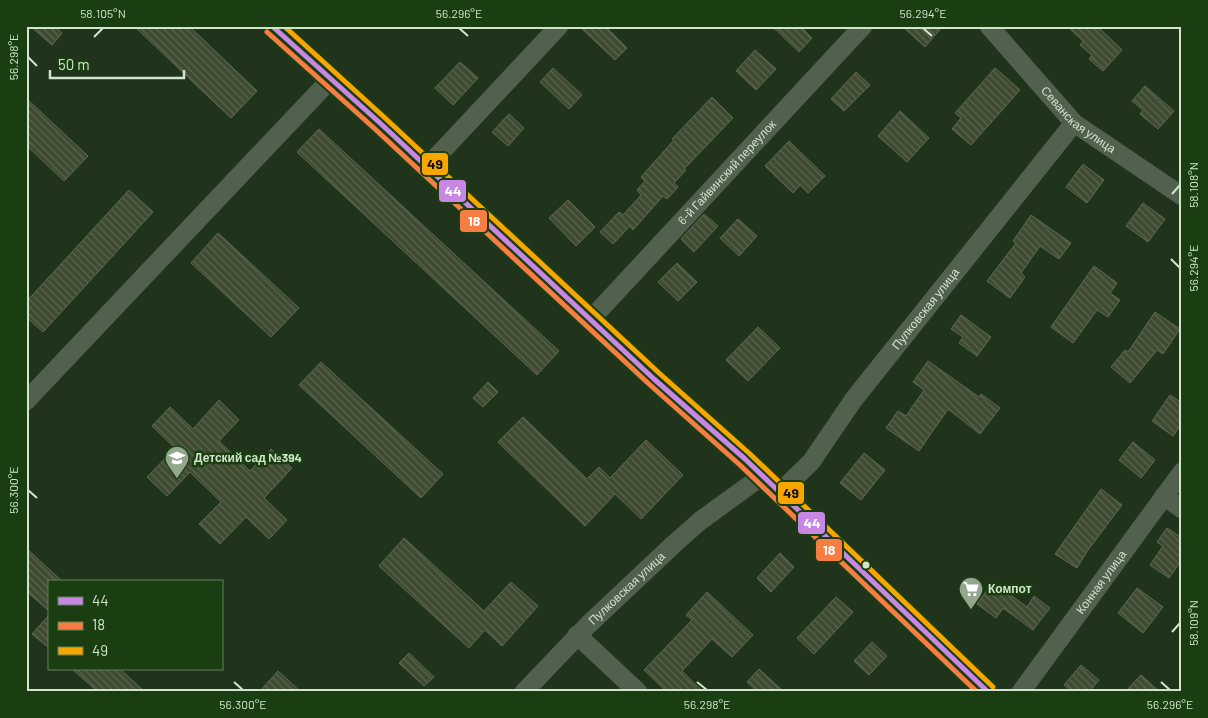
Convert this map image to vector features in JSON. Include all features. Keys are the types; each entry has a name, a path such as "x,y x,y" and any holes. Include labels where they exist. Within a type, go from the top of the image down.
{"street":[{"path":"272,26 591,318 654,379 762,476 988,692"},
{"path":"427,167 559,26"},
{"name":"6-й Гайвинский переулок","path":"591,318 863,26"},
{"name":"Севанская улица","path":"989,26 1074,123 1182,196"},
{"path":"26,401 330,80"},
{"name":"Пулковская улица","path":"779,493 802,468 811,462 854,399 1074,123"},
{"name":"Конная улица","path":"1022,692 1182,472"},
{"name":"Пулковская улица","path":"524,692 577,636 700,521 762,476"},
{"path":"1164,496 1182,509"},
{"path":"577,636 638,692"}],"building":[{"path":"30,26 54,26 62,33 52,45"},
{"path":"134,26 189,26 257,91 231,118"},
{"path":"579,26 605,26 627,48 615,60"},
{"path":"772,26 800,26 812,38 799,52"},
{"path":"902,26 943,26 925,47"},
{"path":"1067,26 1097,26 1122,50 1103,71 1089,59 1092,55 1080,45 1083,41"},
{"path":"755,50 776,69 756,90 736,71"},
{"path":"460,62 478,78 453,105 435,88"},
{"path":"553,68 582,95 569,109 540,82"},
{"path":"995,68 1020,90 971,145 952,129 961,118 955,113"},
{"path":"856,72 870,85 844,111 831,99"},
{"path":"1145,86 1174,111 1158,129 1140,114 1143,110 1132,101"},
{"path":"712,97 733,118 684,169 686,170 674,183 678,187 667,199 663,196 633,230 630,226 613,244 600,232 619,212 623,215 641,195 637,190 645,181 641,177 674,140 672,139"},
{"path":"26,98 88,156 64,181 26,145"},
{"path":"900,111 929,138 907,162 878,136"},
{"path":"509,114 524,128 508,146 492,132"},
{"path":"319,129 559,351 537,375 297,152"},
{"path":"789,141 825,176 808,193 800,185 793,193 765,166"},
{"path":"1083,164 1104,180 1087,203 1066,187"},
{"path":"129,190 153,212 43,332 26,317 26,302"},
{"path":"568,200 595,227 576,246 549,218"},
{"path":"1143,203 1165,219 1148,242 1126,226"},
{"path":"704,214 718,226 694,252 681,239"},
{"path":"1031,215 1071,243 1059,259 1040,246 1021,273 1025,277 1010,298 987,281 1016,243 1013,241"},
{"path":"738,219 757,236 739,256 720,238"},
{"path":"218,233 299,308 271,337 191,263"},
{"path":"677,263 697,282 678,301 658,282"},
{"path":"1094,266 1117,283 1110,293 1120,300 1108,317 1097,310 1073,343 1051,327"},
{"path":"1155,312 1180,329 1163,354 1157,350 1130,383 1111,367 1125,350 1128,352"},
{"path":"961,315 991,337 977,356 959,343 963,337 951,329"},
{"path":"758,327 780,348 748,381 726,360"},
{"path":"928,361 979,397 981,394 1000,408 980,434 948,409 919,451 886,428 898,411 906,416 924,390 913,382"},
{"path":"321,362 443,474 421,498 299,385"},
{"path":"488,382 498,392 483,407 473,398"},
{"path":"1170,395 1182,403 1182,423 1173,436 1152,421"},
{"path":"219,400 239,420 219,441 250,471 271,449 292,468 264,498 287,520 269,539 246,517 220,544 199,524 221,502 190,472 167,496 147,477 175,448 152,426 170,407 193,429"},
{"path":"523,417 587,479 599,467 610,478 646,440 683,475 641,519 615,494 585,526 498,442"},
{"path":"1133,442 1155,460 1141,478 1119,460"},
{"path":"864,453 885,470 861,500 840,483"},
{"path":"1101,489 1122,505 1088,550 1077,568 1055,554"},
{"path":"1167,528 1182,538 1182,560 1169,578 1150,565 1163,546 1157,542"},
{"path":"404,538 484,611 511,582 538,606 502,646 485,630 469,648 379,566"},
{"path":"26,548 61,580 48,580 48,610 26,591"},
{"path":"780,553 794,567 771,592 757,578"},
{"path":"993,582 1027,607 1034,596 1050,608 1033,630 1003,608 996,618 977,604"},
{"path":"1137,588 1163,607 1143,633 1118,613"},
{"path":"707,592 753,635 732,657 712,639 682,671 703,692 667,692 644,670 692,620 686,615"},
{"path":"836,597 853,612 814,654 797,638"},
{"path":"48,616 48,647 32,634"},
{"path":"872,642 887,656 869,675 854,661"},
{"path":"409,653 434,677 424,686 399,663"},
{"path":"1081,665 1099,680 1089,692 1072,692 1064,685"},
{"path":"759,669 784,692 758,692 747,682"},
{"path":"73,670 121,670 145,692 98,692"},
{"path":"278,671 301,692 259,692"},
{"path":"1141,675 1160,692 1125,692"}],"transit line":[{"name":"44","path":"272,26 380,123 654,379 745,459 988,692"},
{"name":"49","path":"284,26 659,373 750,454 993,687"},
{"name":"18","path":"267,32 375,129 649,384 740,465 977,692"}],"place":[{"name":"Детский сад №394","path":"177,479"},
{"name":"Компот","path":"971,610"}]}
